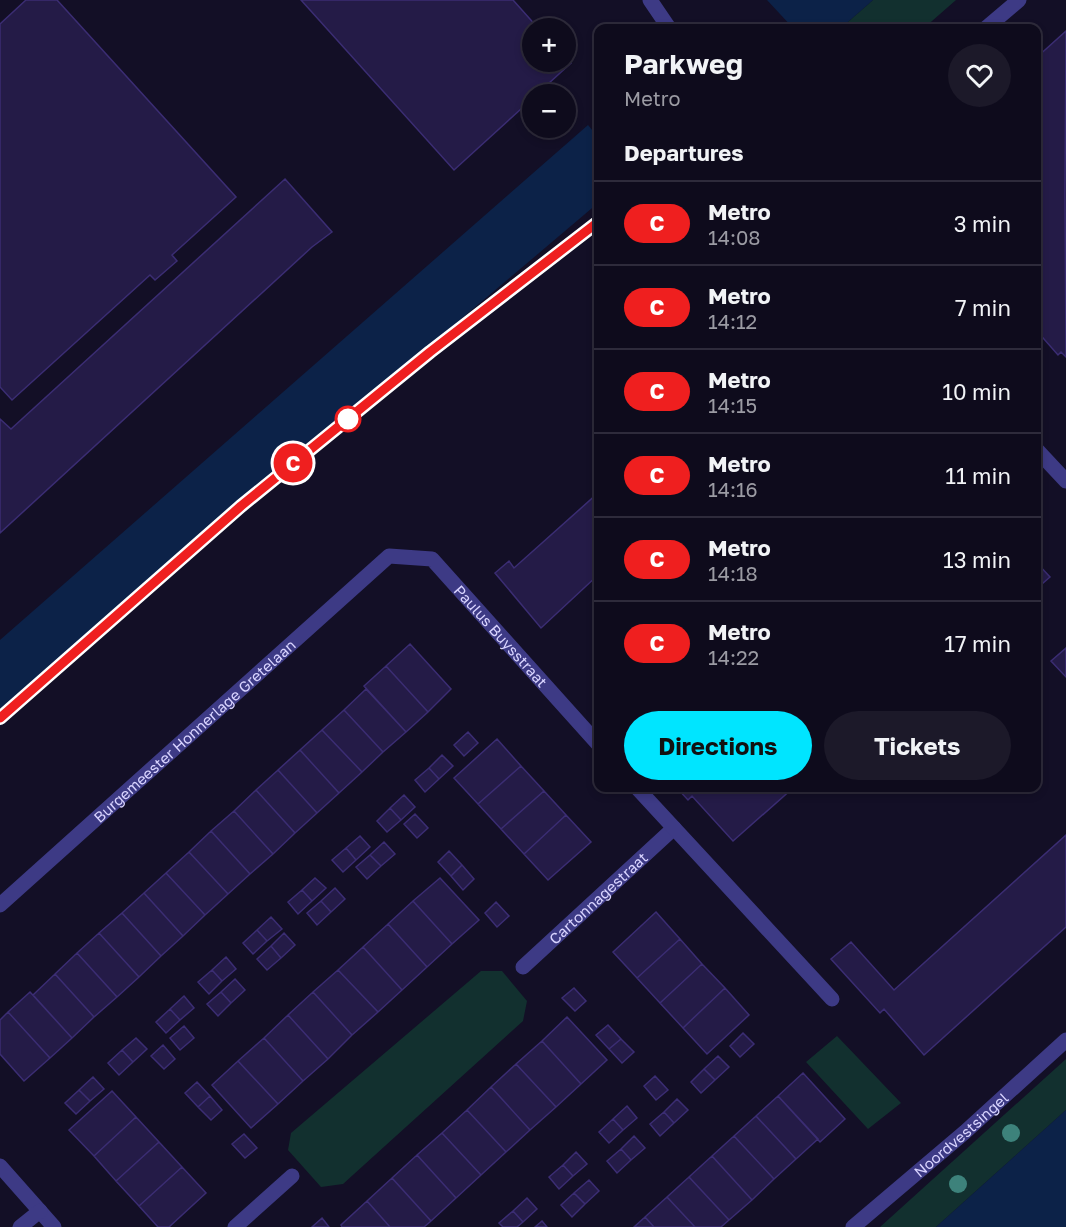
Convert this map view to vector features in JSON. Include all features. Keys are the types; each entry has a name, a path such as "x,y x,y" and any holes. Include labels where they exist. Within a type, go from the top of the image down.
{"street":[{"path":"650,0 666,24"},
{"path":"991,24 1019,0"},
{"path":"1041,454 1066,481"},
{"name":"Paulus Buysstraat","path":"389,556 432,559 594,740"},
{"name":"Burgemeester Honnerlage Gretelaan","path":"0,905 389,556"},
{"path":"642,792 832,999"},
{"name":"Cartonnagestraat","path":"523,967 674,828"},
{"name":"Noordvestsingel","path":"853,1227 965,1132 1066,1040"},
{"path":"0,1166 54,1227"},
{"path":"235,1227 292,1176"},
{"path":"20,1227 40,1210"}],"green space":[{"path":"873,0 956,0 929,24 846,24"},
{"path":"481,971 502,971 527,1001 523,1021 343,1184 321,1187 288,1150 291,1133"},
{"path":"837,1036 901,1103 868,1129 806,1062"},
{"path":"1066,1059 1066,1110 936,1227 880,1227"}],"water":[{"path":"767,0 873,0 846,24 789,24"},
{"path":"588,125 594,132 594,206 302,454 0,726 0,640 573,138 576,138"},
{"path":"1066,1110 1066,1227 936,1227"}],"building":[{"path":"26,0 57,0 236,197 172,255 177,261 155,280 150,275 12,400 0,387 0,24"},
{"path":"301,0 513,0 529,18 522,18 522,72 561,72 548,84 522,84 522,108 454,170"},
{"path":"1066,31 1066,357 1061,352 1058,355 1041,336 1041,54"},
{"path":"285,179 332,232 312,247 0,533 0,419 11,429"},
{"path":"594,497 594,579 541,628 495,573 509,561 514,568"},
{"path":"1041,567 1050,577 1041,585"},
{"path":"410,644 451,689 428,712 386,666"},
{"path":"1066,648 1066,677 1051,661"},
{"path":"386,666 428,712 406,732 364,686"},
{"path":"366,689 406,732 383,752 344,710"},
{"path":"344,710 383,752 362,772 322,730"},
{"path":"322,730 362,772 339,793 300,750"},
{"path":"468,732 478,743 464,756 454,745"},
{"path":"497,739 521,766 478,804 454,778"},
{"path":"300,750 339,793 317,813 278,770"},
{"path":"442,755 453,766 439,779 429,768"},
{"path":"521,766 544,791 501,829 478,804"},
{"path":"429,768 439,779 425,792 415,780"},
{"path":"278,770 317,813 295,833 256,790"},
{"path":"256,790 295,833 273,854 234,811"},
{"path":"544,791 566,815 524,854 501,829"},
{"path":"681,792 788,792 733,841 692,796 688,800"},
{"path":"404,795 415,807 401,820 390,808"},
{"path":"390,808 401,820 387,832 377,821"},
{"path":"234,811 273,854 250,874 211,831"},
{"path":"415,814 428,828 417,838 404,824"},
{"path":"566,815 591,842 548,880 524,854"},
{"path":"211,831 250,874 228,894 189,852"},
{"path":"1066,835 1066,927 924,1055 884,1009 880,1013 831,959 851,942 894,990"},
{"path":"360,836 370,847 356,860 346,848"},
{"path":"384,842 395,854 381,866 370,855"},
{"path":"346,848 356,860 343,872 332,860"},
{"path":"449,851 462,865 451,876 438,862"},
{"path":"189,852 228,894 205,915 166,873"},
{"path":"370,855 381,866 367,879 356,867"},
{"path":"462,865 474,879 463,890 451,876"},
{"path":"166,873 205,915 183,936 144,893"},
{"path":"315,878 326,888 312,901 302,890"},
{"path":"440,878 479,920 452,944 413,901"},
{"path":"335,888 345,899 331,912 321,901"},
{"path":"302,890 312,901 298,914 288,902"},
{"path":"144,893 183,936 161,956 122,913"},
{"path":"321,901 331,912 317,925 307,913"},
{"path":"413,901 452,944 427,967 388,924"},
{"path":"496,902 509,916 497,927 485,913"},
{"path":"656,912 680,939 637,978 613,952"},
{"path":"122,913 161,956 139,977 99,933"},
{"path":"271,917 282,929 267,941 257,930"},
{"path":"388,924 427,967 402,990 363,947"},
{"path":"257,930 267,941 253,954 243,943"},
{"path":"99,933 139,977 117,997 77,953"},
{"path":"284,933 295,945 281,958 271,946"},
{"path":"680,939 702,964 660,1003 637,978"},
{"path":"271,946 281,958 267,970 257,959"},
{"path":"363,947 402,990 378,1012 338,970"},
{"path":"77,953 117,997 94,1017 55,974"},
{"path":"226,957 236,969 222,981 212,970"},
{"path":"702,964 725,988 683,1028 660,1003"},
{"path":"212,970 222,981 209,994 198,982"},
{"path":"338,970 378,1012 352,1035 313,992"},
{"path":"55,974 94,1017 72,1038 33,995"},
{"path":"235,979 245,990 231,1003 221,992"},
{"path":"574,988 586,1001 575,1011 562,998"},
{"path":"725,988 749,1015 707,1054 683,1028"},
{"path":"30,992 72,1038 50,1058 8,1012"},
{"path":"221,992 231,1003 218,1016 207,1004"},
{"path":"313,992 352,1035 328,1059 288,1015"},
{"path":"184,996 194,1008 180,1020 170,1009"},
{"path":"170,1009 180,1020 166,1033 156,1022"},
{"path":"8,1012 50,1058 24,1081 0,1054 0,1020"},
{"path":"288,1015 328,1059 303,1081 264,1038"},
{"path":"567,1017 607,1060 581,1084 542,1041"},
{"path":"608,1025 621,1039 609,1049 596,1035"},
{"path":"184,1026 194,1038 180,1050 170,1038"},
{"path":"743,1033 754,1044 740,1057 730,1046"},
{"path":"136,1038 147,1049 133,1062 122,1050"},
{"path":"264,1038 303,1081 278,1104 238,1061"},
{"path":"621,1039 634,1052 622,1063 609,1049"},
{"path":"542,1041 581,1084 556,1107 516,1064"},
{"path":"163,1045 175,1059 164,1069 151,1056"},
{"path":"122,1050 133,1062 119,1075 108,1063"},
{"path":"718,1056 729,1067 715,1080 704,1069"},
{"path":"238,1061 278,1104 251,1128 212,1085"},
{"path":"516,1064 556,1107 530,1130 491,1087"},
{"path":"704,1069 715,1080 701,1093 691,1082"},
{"path":"803,1073 845,1119 820,1142 778,1096"},
{"path":"655,1076 668,1090 656,1100 644,1086"},
{"path":"93,1077 104,1089 90,1101 79,1090"},
{"path":"197,1082 210,1096 198,1107 185,1093"},
{"path":"491,1087 530,1130 506,1152 467,1110"},
{"path":"79,1090 90,1101 76,1114 65,1103"},
{"path":"112,1091 136,1117 94,1156 69,1130"},
{"path":"210,1096 222,1110 211,1120 198,1107"},
{"path":"778,1096 818,1139 796,1159 756,1116"},
{"path":"677,1099 688,1110 674,1123 664,1112"},
{"path":"627,1106 637,1118 623,1130 613,1119"},
{"path":"467,1110 506,1152 481,1175 442,1133"},
{"path":"664,1112 674,1123 660,1136 650,1124"},
{"path":"756,1116 796,1159 774,1179 734,1136"},
{"path":"136,1117 159,1142 116,1181 94,1156"},
{"path":"613,1119 623,1130 609,1143 599,1132"},
{"path":"442,1133 481,1175 456,1198 417,1155"},
{"path":"244,1134 257,1148 245,1158 232,1144"},
{"path":"634,1136 645,1148 631,1160 621,1149"},
{"path":"734,1136 774,1179 752,1200 712,1156"},
{"path":"159,1142 182,1167 139,1206 116,1181"},
{"path":"621,1149 631,1160 617,1173 607,1161"},
{"path":"576,1152 587,1164 573,1176 563,1165"},
{"path":"417,1155 456,1198 431,1221 392,1178"},
{"path":"712,1156 752,1200 729,1220 689,1177"},
{"path":"563,1165 573,1176 559,1189 549,1177"},
{"path":"182,1167 206,1193 169,1227 158,1227 139,1206"},
{"path":"689,1177 729,1220 721,1227 695,1227 667,1197"},
{"path":"392,1178 431,1221 424,1227 390,1227 367,1201"},
{"path":"589,1180 599,1191 585,1204 574,1193"},
{"path":"574,1193 585,1204 572,1217 561,1205"},
{"path":"667,1197 695,1227 654,1227 645,1217"},
{"path":"527,1198 537,1209 523,1222 513,1211"},
{"path":"367,1201 390,1227 342,1227 341,1225"},
{"path":"513,1211 523,1222 517,1227 503,1227 499,1223"},
{"path":"645,1217 654,1227 634,1227"},
{"path":"322,1218 329,1227 312,1227"},
{"path":"542,1221 547,1227 535,1227"}],"metro line":[{"name":"C","path":"0,718 241,506 430,352 594,225"}]}
